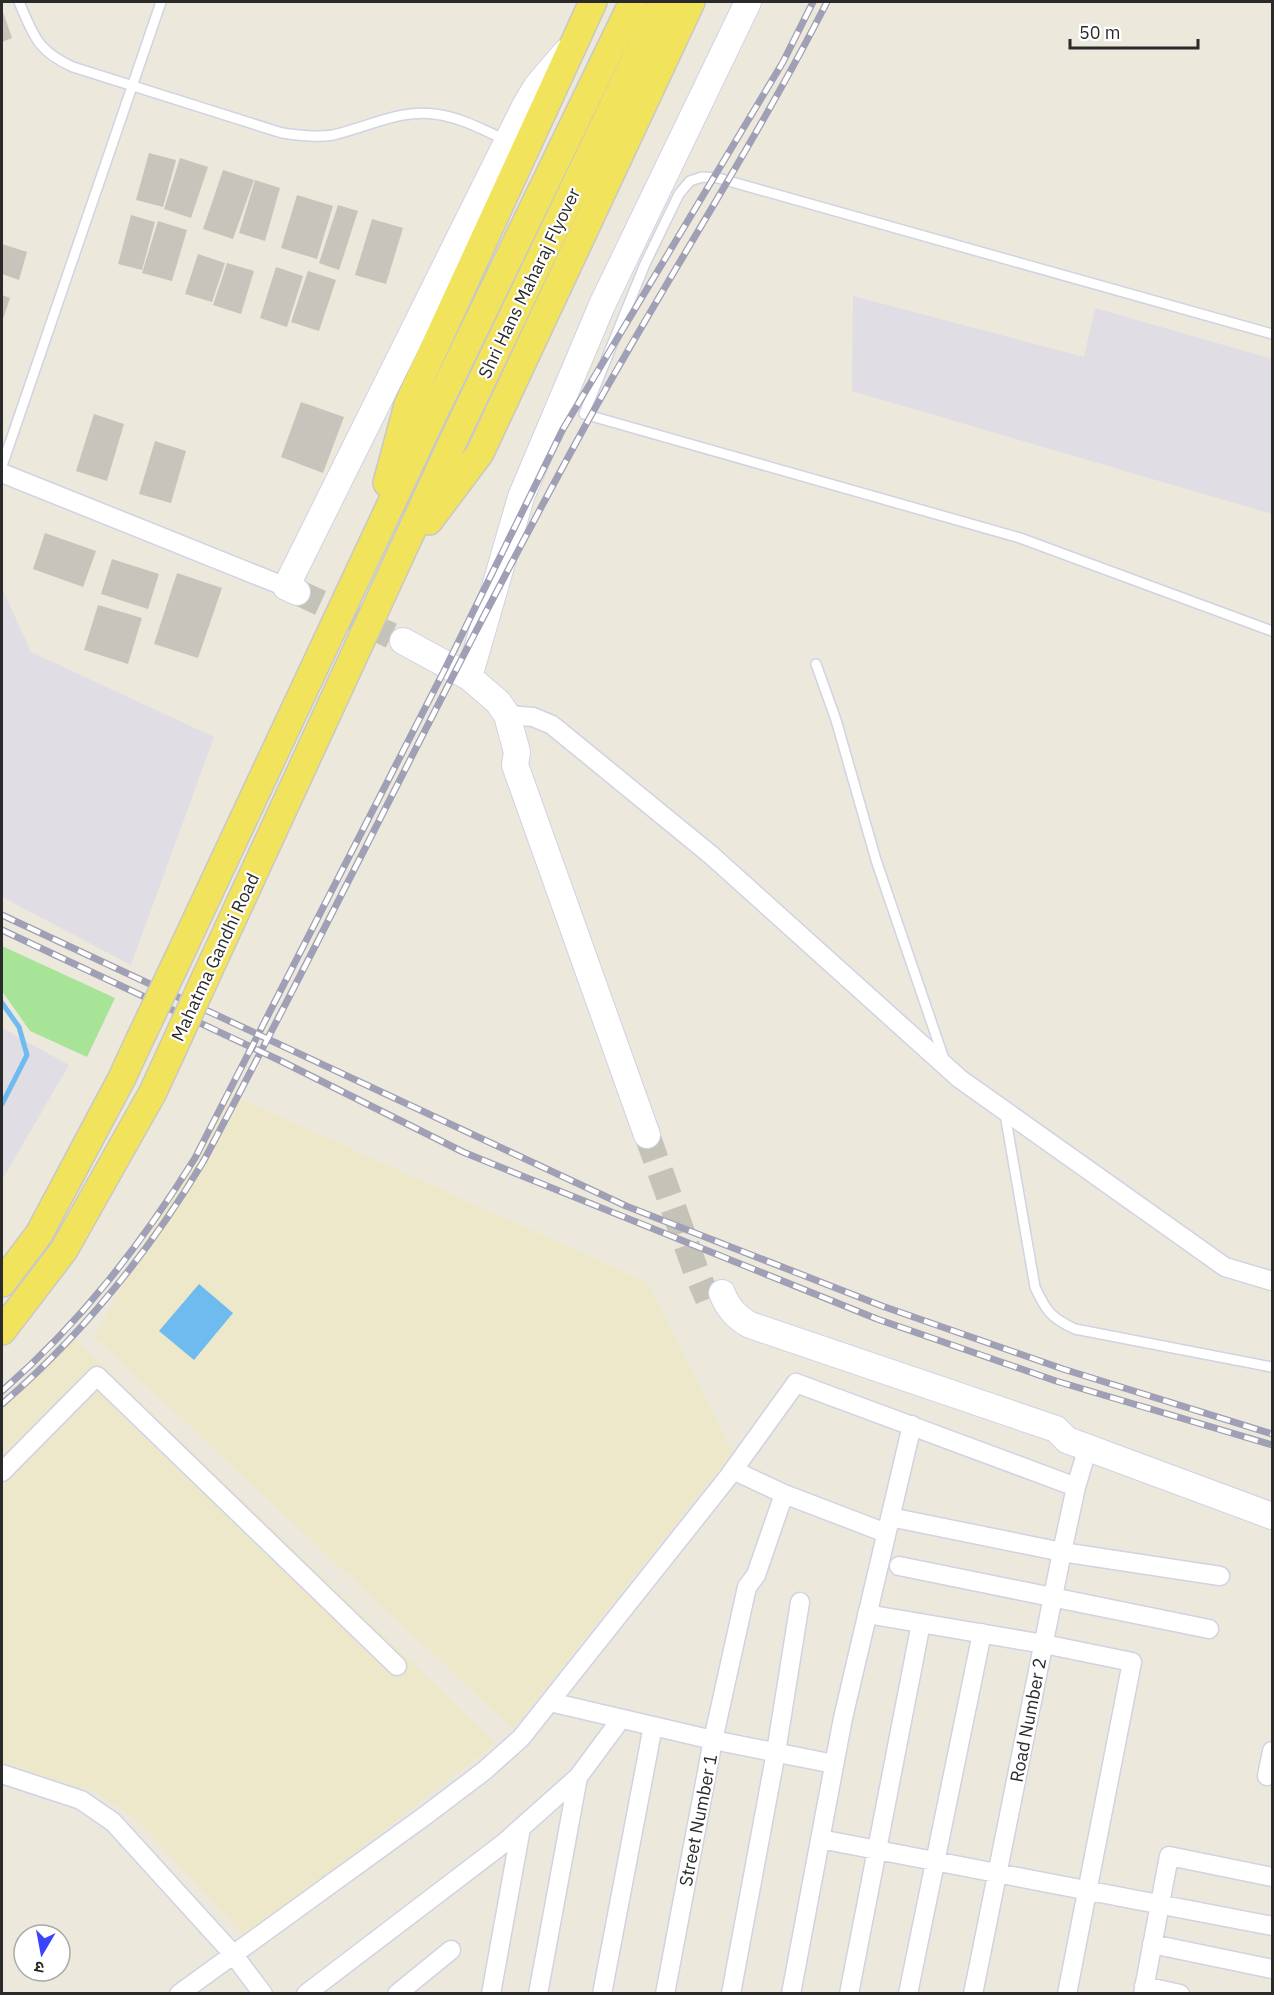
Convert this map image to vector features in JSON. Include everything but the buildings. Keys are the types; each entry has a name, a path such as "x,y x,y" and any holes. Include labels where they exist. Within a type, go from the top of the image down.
{"main road":[{"path":"368,554 408,405 593,2"},
{"name":"Shri Hans Maharaj Flyover","path":"368,554 633,2"},
{"name":"Shri Hans Maharaj Flyover","path":"397,564 454,439 663,2"},
{"path":"397,564 480,453 691,2"},
{"name":"Mahatma Gandhi Road","path":"2,1283 39,1234 122,1078 368,554"},
{"name":"Mahatma Gandhi Road","path":"2,1331 64,1250 153,1092 397,564"}],"street":[{"path":"470,677 521,497 602,305 748,2"},
{"path":"2,473 291,590 508,141 537,86 574,43"},
{"path":"403,640 470,677 498,702 507,715 517,752 529,760 655,1132"},
{"path":"507,715 533,717 552,725 711,855 960,1079 1226,1267 1269,1278"},
{"path":"715,1296 738,1318 750,1325 1056,1430 1078,1444 1272,1516"},
{"path":"2,1472 97,1376 397,1666"},
{"path":"180,1994 426,1815 484,1771 521,1738 733,1470 796,1383 1076,1487"},
{"path":"791,1994 834,1764 912,1425"},
{"name":"Road Number 2","path":"974,1994 1076,1487 1078,1444"},
{"path":"733,1470 784,1494 888,1525 1220,1576"},
{"path":"784,1494 756,1575 747,1587 713,1740 834,1764"},
{"path":"899,1566 1209,1629"},
{"path":"731,1994 776,1752 800,1602"},
{"path":"867,1614 1044,1644 1132,1662 1067,1994"},
{"path":"849,1994 921,1623"},
{"path":"908,1994 982,1633"},
{"name":"Street Number 1","path":"550,1702 713,1740 665,1994"},
{"path":"306,1994 496,1850 578,1777 621,1719"},
{"path":"602,1994 653,1726"},
{"path":"1267,1776 1272,1751"},
{"path":"2,1774 81,1800 113,1822 233,1954 263,1994"},
{"path":"538,1994 578,1777"},
{"path":"491,1994 521,1828"},
{"path":"820,1839 1272,1926"},
{"path":"1180,1994 1144,1990 1169,1856 1272,1877"},
{"path":"1152,1944 1272,1969"},
{"path":"397,1994 451,1950"}],"lane":[{"path":"19,2 35,40 54,58 73,67 282,134 332,135 392,116 440,114 460,120 508,141"},
{"path":"2,466 161,2"},
{"path":"1272,334 718,178 702,177 690,181 675,204 645,264 584,414 1020,538 1272,631"},
{"path":"816,664 837,720 876,860 947,1068"},
{"path":"1005,1111 1035,1287 1044,1308 1057,1320 1075,1329 1272,1367"}],"shaded area":[{"path":"853,296 1084,357 1095,308 1272,359 1272,514 852,391"},
{"path":"2,588 31,652 214,737 131,965 2,897"},
{"path":"2,1028 69,1065 2,1180"},
{"path":"226,1092 647,1282 733,1452 513,1729 94,1337"},
{"path":"74,1338 496,1743 246,1938 137,1820 94,1792 2,1764 2,1402"}],"green space":[{"path":"2,946 115,998 87,1057 30,1031 2,991"}],"water":[{"path":"199,1284 233,1313 194,1360 159,1331"}],"waterway":[{"path":"2,1003 19,1027 27,1055 2,1104"}],"tunnel":[{"path":"297,592 403,641"},
{"path":"647,1135 708,1299"}],"railway":[{"path":"2,1391 58,1338 108,1282 153,1222 195,1158 445,669 563,429 783,62 813,2"},
{"path":"2,1404 60,1350 112,1291 160,1228 203,1162 578,439 798,58 827,2"},
{"path":"2,915 626,1206 882,1306 1063,1369 1272,1434"},
{"path":"2,930 281,1061 463,1152 877,1319 1056,1381 1272,1445"}]}
